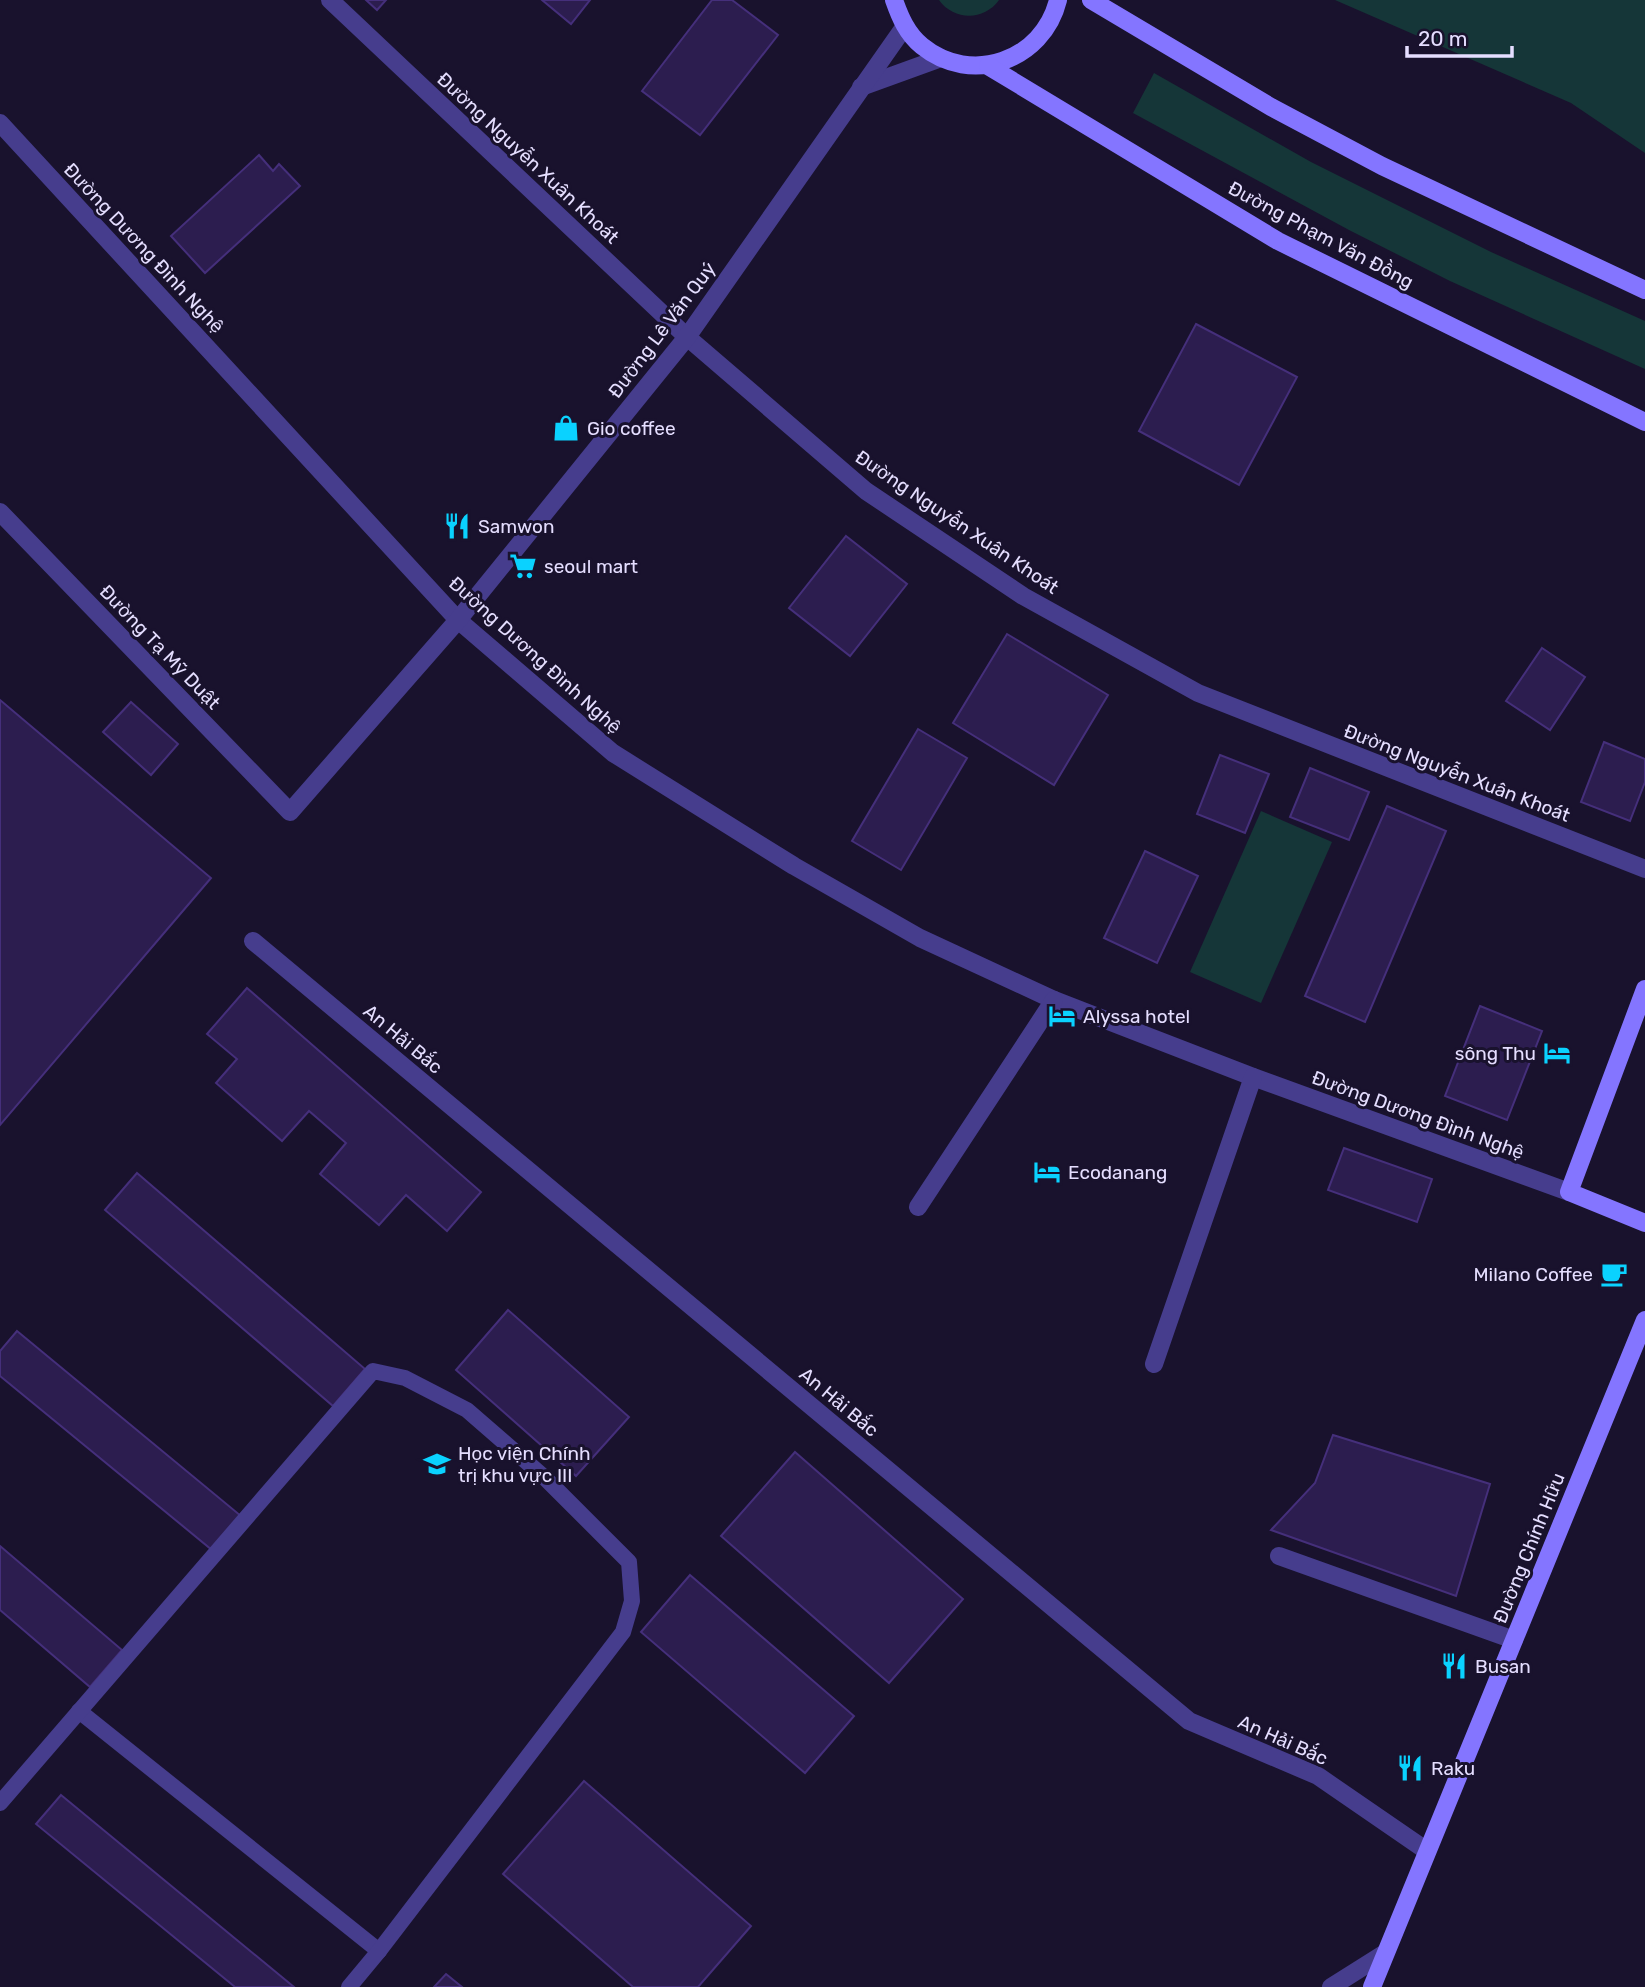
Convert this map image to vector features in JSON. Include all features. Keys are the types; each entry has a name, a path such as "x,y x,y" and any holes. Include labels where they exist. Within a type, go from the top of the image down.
{"main road":[{"path":"893,0 905,26 920,45 941,58 964,66 988,66 1008,61 1040,38 1051,21 1058,0"},
{"path":"1091,0 1271,107 1382,166 1645,290"},
{"name":"Đường Phạm Văn Đồng","path":"988,66 1278,241 1645,422"},
{"path":"1645,989 1569,1192 1645,1223"},
{"name":"Đường Chính Hữu","path":"1372,1987 1645,1320"}],"street":[{"name":"Đường Nguyễn Xuân Khoát","path":"330,0 687,337 866,491 1023,596 1186,687 1645,869"},
{"name":"Đường Lê Văn Quý","path":"290,812 458,620 687,337 905,26"},
{"path":"861,87 941,58"},
{"name":"Đường Dương Đình Nghệ","path":"0,123 458,620 613,753 794,866 920,938 1054,1000 1253,1077 1569,1192"},
{"name":"Đường Tạ Mỹ Duật","path":"0,512 290,812"},
{"name":"An Hải Bắc","path":"253,941 1189,1721 1318,1776 1427,1851"},
{"path":"918,1207 1054,1000"},
{"path":"1154,1364 1253,1077"},
{"path":"1279,1556 1514,1640"},
{"path":"1331,1987 1385,1953"}],"lane":[{"path":"0,1803 373,1371 405,1378 467,1410 544,1477 629,1562 632,1601 623,1632 349,1987"},
{"path":"79,1711 379,1951"}],"green space":[{"path":"939,0 999,0 985,12 969,16 953,12"},
{"path":"1335,0 1645,0 1645,153 1571,103"},
{"path":"1154,73 1311,162 1491,252 1645,321 1645,369 1450,281 1349,230 1133,113"},
{"path":"1261,811 1332,842 1261,1003 1190,972"}],"building":[{"path":"366,0 386,0 377,10"},
{"path":"542,0 590,0 571,24"},
{"path":"712,0 732,0 778,35 700,135 642,91"},
{"path":"259,155 273,171 279,164 300,186 205,273 171,236"},
{"path":"1196,324 1297,377 1239,485 1139,431"},
{"path":"846,536 907,584 850,656 789,608"},
{"path":"1007,634 1108,695 1054,785 953,723"},
{"path":"1542,648 1585,677 1550,730 1506,701"},
{"path":"0,700 211,878 0,1125"},
{"path":"131,702 178,744 151,775 103,732"},
{"path":"918,729 967,758 901,870 852,841"},
{"path":"1604,742 1645,759 1645,782 1630,821 1581,802"},
{"path":"1220,755 1269,774 1245,833 1197,814"},
{"path":"1310,768 1369,792 1349,840 1290,817"},
{"path":"1387,806 1446,831 1365,1022 1305,996"},
{"path":"1145,851 1198,876 1157,963 1104,938"},
{"path":"247,988 481,1192 447,1231 406,1195 379,1225 320,1174 346,1143 309,1111 282,1141 216,1083 237,1059 207,1034"},
{"path":"1480,1006 1542,1031 1507,1120 1445,1096"},
{"path":"1344,1148 1432,1179 1417,1222 1328,1190"},
{"path":"137,1173 365,1369 333,1406 105,1210"},
{"path":"508,1310 629,1417 576,1476 456,1370"},
{"path":"17,1331 241,1516 212,1550 0,1376 0,1351"},
{"path":"1333,1435 1490,1484 1456,1596 1271,1530 1315,1483"},
{"path":"795,1452 963,1599 889,1683 721,1536"},
{"path":"0,1546 122,1650 90,1687 0,1610"},
{"path":"690,1575 854,1716 805,1773 641,1632"},
{"path":"584,1781 751,1926 698,1987 633,1987 503,1874"},
{"path":"61,1795 294,1987 235,1987 36,1824"},
{"path":"446,1974 462,1987 434,1987"}],"place":[{"name":"Gio coffee","path":"566,428"},
{"name":"Samwon","path":"457,526"},
{"name":"seoul mart","path":"523,566"},
{"name":"Alyssa hotel","path":"1062,1016"},
{"name":"sông Thu","path":"1557,1053"},
{"name":"Ecodanang","path":"1047,1172"},
{"name":"Milano Coffee","path":"1614,1274"},
{"name":"Học viện Chính trị khu vực III","path":"437,1464"},
{"name":"Busan","path":"1454,1666"},
{"name":"Raku","path":"1410,1768"}]}
